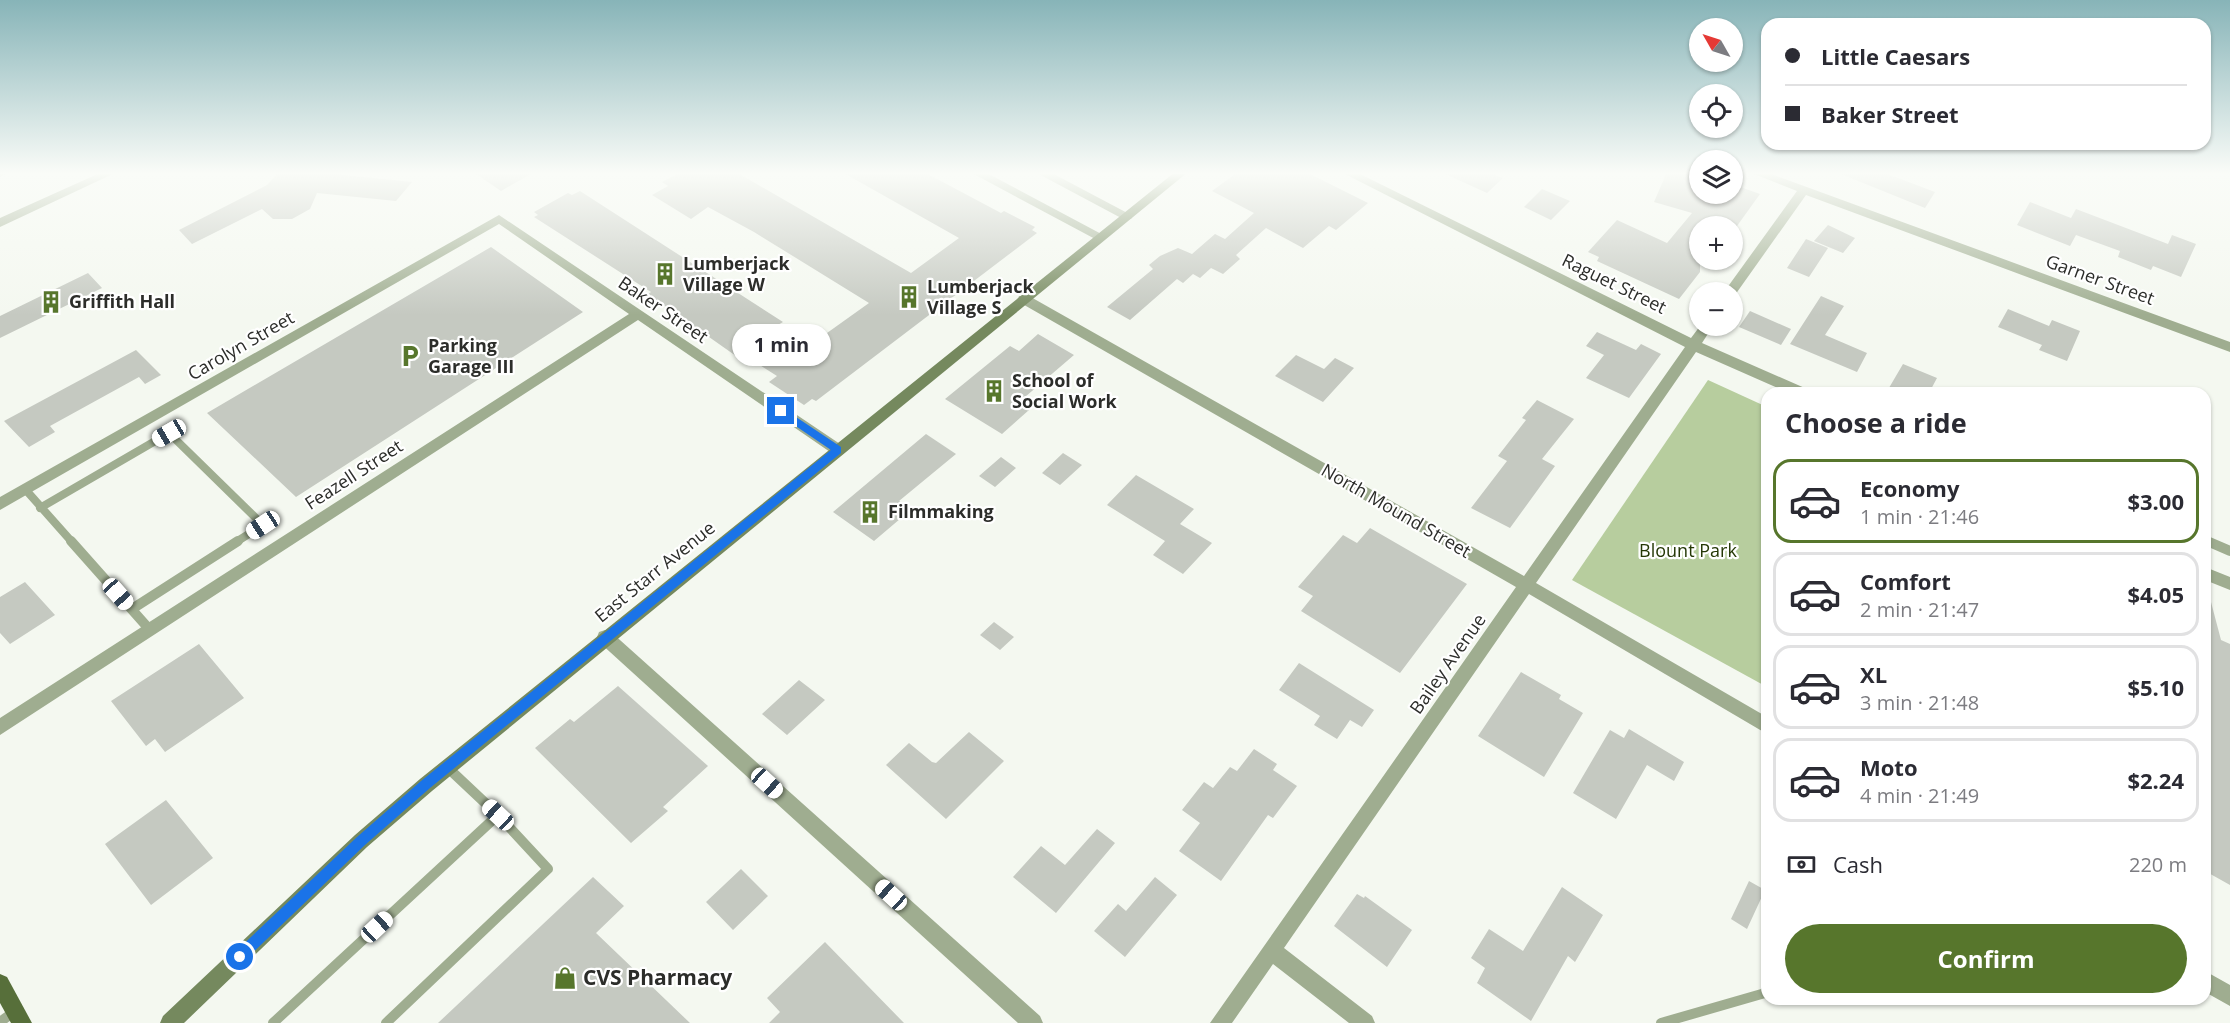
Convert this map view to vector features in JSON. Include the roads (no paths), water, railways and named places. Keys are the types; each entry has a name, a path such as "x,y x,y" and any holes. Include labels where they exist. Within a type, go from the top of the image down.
{"main road":[{"name":"East Starr Avenue","path":"170,1023 361,841 447,767 1122,220"},
{"path":"0,984 12,1019"}],"street":[{"name":"Carolyn Street","path":"0,504 498,220"},
{"name":"Baker Street","path":"500,220 838,450"},
{"path":"1068,220 1101,237"},
{"name":"Raguet Street","path":"1442,220 1693,345 1788,387"},
{"path":"1737,282 1782,220"},
{"name":"Garner Street","path":"1882,220 2230,347"},
{"name":"North Mound Street","path":"1024,299 1527,585 1761,722"},
{"name":"Feazell Street","path":"0,727 638,314"},
{"name":"Bailey Avenue","path":"1220,1023 1700,336"},
{"path":"2211,576 2230,584"},
{"path":"605,637 1033,1023"},
{"path":"1271,950 1365,1023"},
{"path":"2211,985 2230,996"}],"lane":[{"path":"40,508 169,433 263,525 132,609"},
{"path":"25,489 150,630"},
{"path":"2211,543 2230,551"},
{"path":"386,1023 548,869 498,815 447,767"},
{"path":"273,1023 498,815"},
{"path":"1660,1023 1761,994"}],"place":[{"name":"Lumberjack Village W","path":"665,274"},
{"name":"Lumberjack Village S","path":"909,297"},
{"name":"Griffith Hall","path":"51,302"},
{"name":"Parking Garage III","path":"410,356"},
{"name":"School of Social Work","path":"994,391"},
{"name":"Filmmaking","path":"870,512"},
{"name":"CVS Pharmacy","path":"565,978"}],"park label":[{"name":"Blount Park","path":"1688,551"}]}
